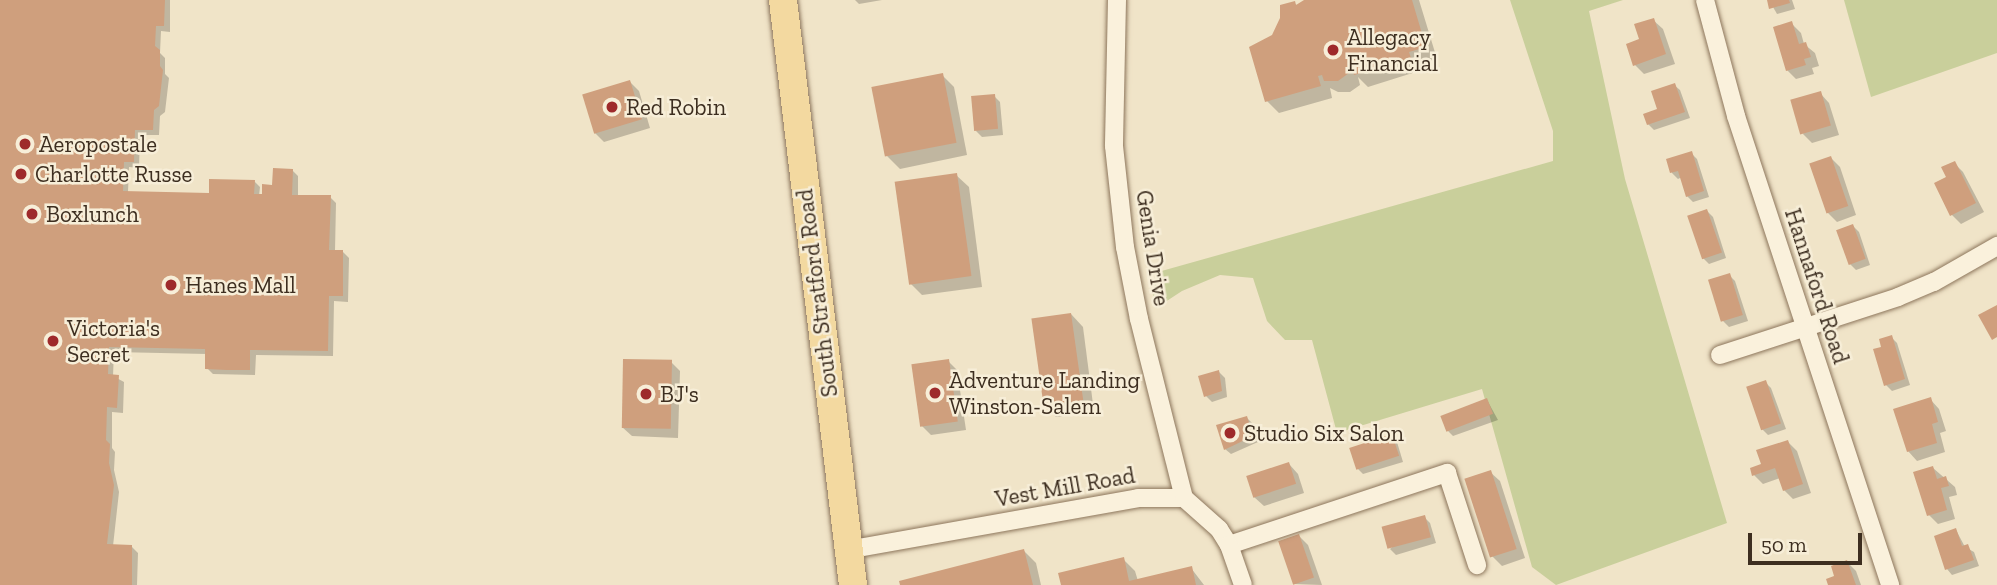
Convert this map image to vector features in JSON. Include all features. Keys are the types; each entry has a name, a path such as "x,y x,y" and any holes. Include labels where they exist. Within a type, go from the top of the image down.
{"main road":[{"name":"South Stratford Road","path":"783,0 853,585"}],"street":[{"name":"Genia Drive","path":"1117,0 1114,146 1126,252 1139,318 1184,498"},
{"name":"Hannaford Road","path":"1705,0 1736,116 1890,585"},
{"path":"1720,355 1806,329 1934,282 1997,246"},
{"path":"1229,545 1447,473 1477,565"},
{"name":"Vest Mill Road","path":"847,550 1139,498 1184,498"},
{"path":"1184,498 1213,521 1229,545 1243,585"}],"green space":[{"path":"1510,0 1623,0 1589,11 1625,179 1727,523 1556,585 1532,567 1482,389 1337,433 1312,340 1285,340 1267,321 1253,278 1220,275 1182,291 1156,308 1152,291 1158,272 1553,161 1553,131"},
{"path":"1844,0 1997,0 1997,53 1871,97"}],"building":[{"name":"Hanes Mall","path":"0,0 165,0 164,26 156,26 155,46 160,50 160,66 163,70 159,106 154,110 153,130 135,130 134,162 124,162 123,191 209,193 209,179 255,180 254,194 262,194 262,184 272,185 273,168 293,169 292,195 331,195 329,250 343,250 343,296 329,296 328,351 250,350 250,370 227,370 205,369 205,349 109,347 108,374 119,375 117,408 107,407 106,440 110,444 109,463 114,485 107,544 132,545 132,585 0,585"},
{"name":"Allegacy Financial","path":"1304,0 1412,0 1426,47 1409,52 1411,58 1354,75 1351,66 1347,67 1349,73 1338,81 1324,81 1322,75 1318,76 1321,86 1265,102 1249,47 1272,35 1280,18 1280,5 1295,1 1296,5"},
{"path":"1767,0 1789,0 1790,3 1769,9"},
{"path":"1654,18 1666,54 1633,66 1626,44 1639,39 1634,24"},
{"path":"1792,21 1799,44 1806,42 1811,57 1804,59 1806,65 1786,71 1773,27"},
{"path":"943,73 957,143 885,157 871,87"},
{"name":"Red Robin","path":"630,80 642,119 594,134 582,95"},
{"path":"1675,83 1685,112 1647,125 1643,114 1657,109 1651,91"},
{"path":"1821,91 1831,126 1800,134 1790,100"},
{"path":"995,94 998,129 974,131 971,96"},
{"path":"1692,151 1704,191 1686,197 1678,171 1670,173 1666,159"},
{"path":"1831,156 1848,206 1827,214 1809,163"},
{"path":"1955,161 1976,203 1950,216 1934,183 1946,177 1941,167"},
{"path":"957,173 971,276 909,285 895,182"},
{"path":"1707,209 1722,252 1702,259 1687,216"},
{"path":"1853,224 1866,259 1849,265 1836,230"},
{"path":"1730,273 1743,315 1721,322 1708,280"},
{"path":"1997,305 1997,337 1992,340 1978,315"},
{"path":"1071,313 1083,400 1044,406 1031,319"},
{"path":"1892,335 1905,379 1884,386 1873,349 1881,347 1879,339"},
{"name":"BJ's","path":"623,359 672,360 671,429 622,428"},
{"name":"Adventure Landing Winston-Salem","path":"949,359 958,421 920,427 911,364"},
{"path":"1219,370 1222,391 1204,397 1198,376"},
{"path":"1766,380 1781,423 1761,430 1746,387"},
{"path":"1931,397 1938,422 1932,424 1937,443 1907,452 1893,409"},
{"path":"1487,398 1493,414 1446,432 1440,416"},
{"path":"1247,416 1253,436 1224,450 1216,425"},
{"path":"1392,434 1399,456 1356,470 1349,448"},
{"path":"1788,440 1803,484 1783,491 1775,468 1752,476 1750,468 1761,464 1756,450"},
{"path":"1289,462 1296,484 1253,498 1246,476"},
{"path":"1933,466 1937,479 1946,476 1949,486 1941,488 1947,510 1927,516 1913,472"},
{"path":"1491,470 1517,549 1490,558 1464,479"},
{"path":"1425,515 1431,537 1387,549 1382,527"},
{"path":"1956,528 1962,546 1968,544 1974,560 1945,570 1934,536"},
{"path":"1299,534 1314,577 1293,585 1278,541"},
{"path":"1024,549 1033,585 900,585 899,581"},
{"path":"1124,557 1129,581 1192,566 1196,585 1061,585 1058,573"},
{"path":"1847,560 1856,585 1828,585 1826,579 1834,576 1831,566"}],"place":[{"name":"Allegacy Financial","path":"1333,50"},
{"name":"Red Robin","path":"612,107"},
{"name":"Aeropostale","path":"25,144"},
{"name":"Charlotte Russe","path":"21,174"},
{"name":"Boxlunch","path":"32,214"},
{"name":"Hanes Mall","path":"171,285"},
{"name":"Victoria's Secret","path":"53,341"},
{"name":"Adventure Landing Winston-Salem","path":"935,393"},
{"name":"BJ's","path":"646,394"},
{"name":"Studio Six Salon","path":"1230,433"}]}
